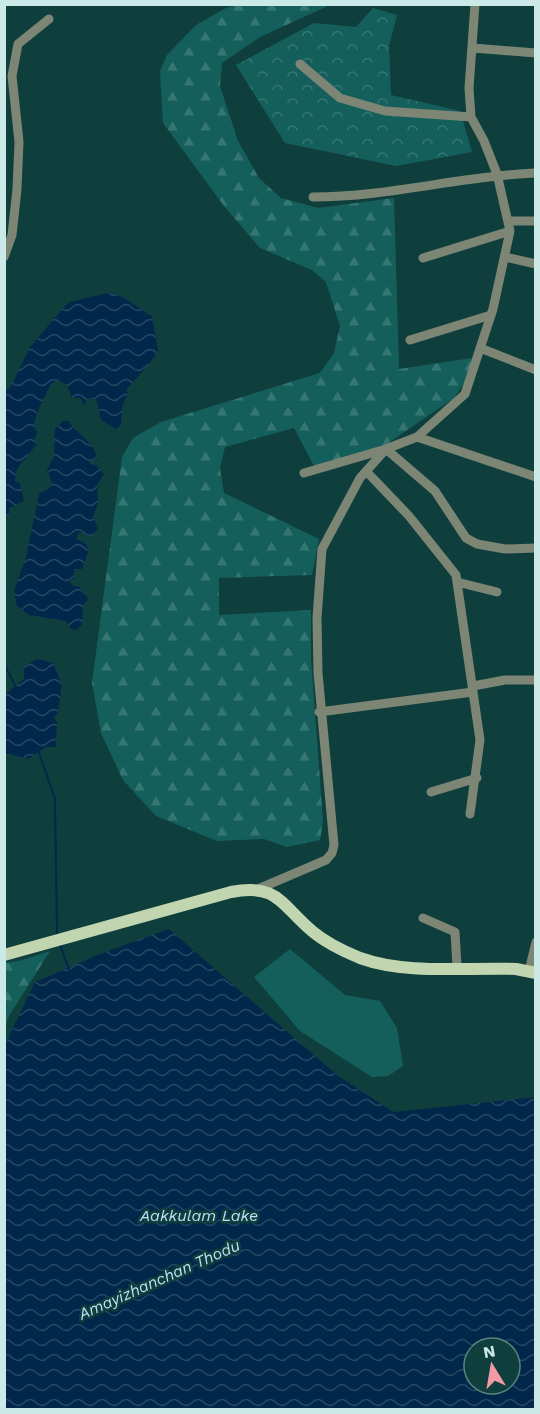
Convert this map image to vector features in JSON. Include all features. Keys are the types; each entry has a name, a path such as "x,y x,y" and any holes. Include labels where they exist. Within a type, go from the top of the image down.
{"main road":[{"path":"4,955 231,892 258,889 288,905 311,930 329,944 360,958 384,964 532,972"}],"street":[{"path":"304,473 417,437 465,394 491,315 505,257 509,226 497,174 484,141 471,117 469,88 475,4"},
{"path":"4,257 12,235 19,153 12,76 18,44 49,19"},
{"path":"473,48 536,53"},
{"path":"300,64 340,98 385,111 471,117"},
{"path":"313,198 383,194 497,174 536,173"},
{"path":"423,258 509,226 536,221"},
{"path":"505,257 536,264"},
{"path":"410,340 491,315"},
{"path":"480,348 536,370"},
{"path":"417,437 536,477"},
{"path":"258,889 318,864 332,853 334,845 331,809 320,712 317,618 322,549 366,471 386,448"},
{"path":"386,448 435,491 466,538 477,544 505,549 536,548"},
{"path":"366,471 409,516 456,575 480,740 477,778 470,814"},
{"path":"457,582 497,592"},
{"path":"320,712 473,689 505,680 536,680"},
{"path":"431,792 477,778"},
{"path":"423,918 455,932 457,968"},
{"path":"532,972 536,942"}],"green space":[{"path":"238,4 330,5 260,37 222,63 220,86 238,141 259,178 281,198 318,208 394,198 399,369 472,358 468,377 454,398 381,448 314,466 294,428 225,447 220,468 224,493 319,539 312,575 219,578 219,615 311,610 311,659 323,821 320,840 287,847 264,839 217,841 156,816 123,780 101,733 92,683 122,457 133,438 161,422 320,373 334,353 340,326 326,282 312,270 260,248 224,206 163,123 160,71 167,55 196,25"},
{"path":"373,8 397,15 389,46 391,95 460,111 472,152 396,166 285,143 236,65 314,23 356,27"},
{"path":"290,949 345,995 380,1001 397,1028 403,1066 388,1076 372,1077 300,1031 254,977"},
{"path":"50,951 9,1016 5,1027 5,963"}],"water":[{"path":"107,293 126,299 152,316 158,350 150,363 126,390 128,393 122,407 121,424 116,429 101,420 97,402 91,397 86,400 85,406 80,398 72,398 67,385 58,380 51,384 34,424 37,433 34,440 37,444 17,469 15,481 20,483 24,501 9,508 9,515 5,517 5,392 11,386 30,347 64,307 70,302"},
{"path":"63,421 69,421 94,449 97,460 90,461 90,464 96,465 104,474 97,485 98,503 93,517 98,529 91,537 82,532 78,534 77,539 86,544 89,550 82,569 74,569 74,578 70,581 72,585 80,587 88,599 83,606 82,624 77,630 71,629 66,621 29,615 17,606 14,591 26,557 39,494 53,485 47,470 54,456 55,429"},
{"path":"37,659 53,663 62,684 58,712 54,718 57,722 56,747 46,747 28,759 9,754 5,756 5,694 24,679 24,667"},
{"name":"Aakkulam Lake","path":"169,929 337,1075 393,1112 535,1097 535,1409 5,1409 5,1045 35,982 100,954"}],"waterway":[{"path":"4,664 15,685"},
{"path":"38,750 55,799 57,936"},
{"path":"60,944 69,970"}],"water label":[{"name":"Amayizhanchan Thodu","path":"159,1279"}]}
